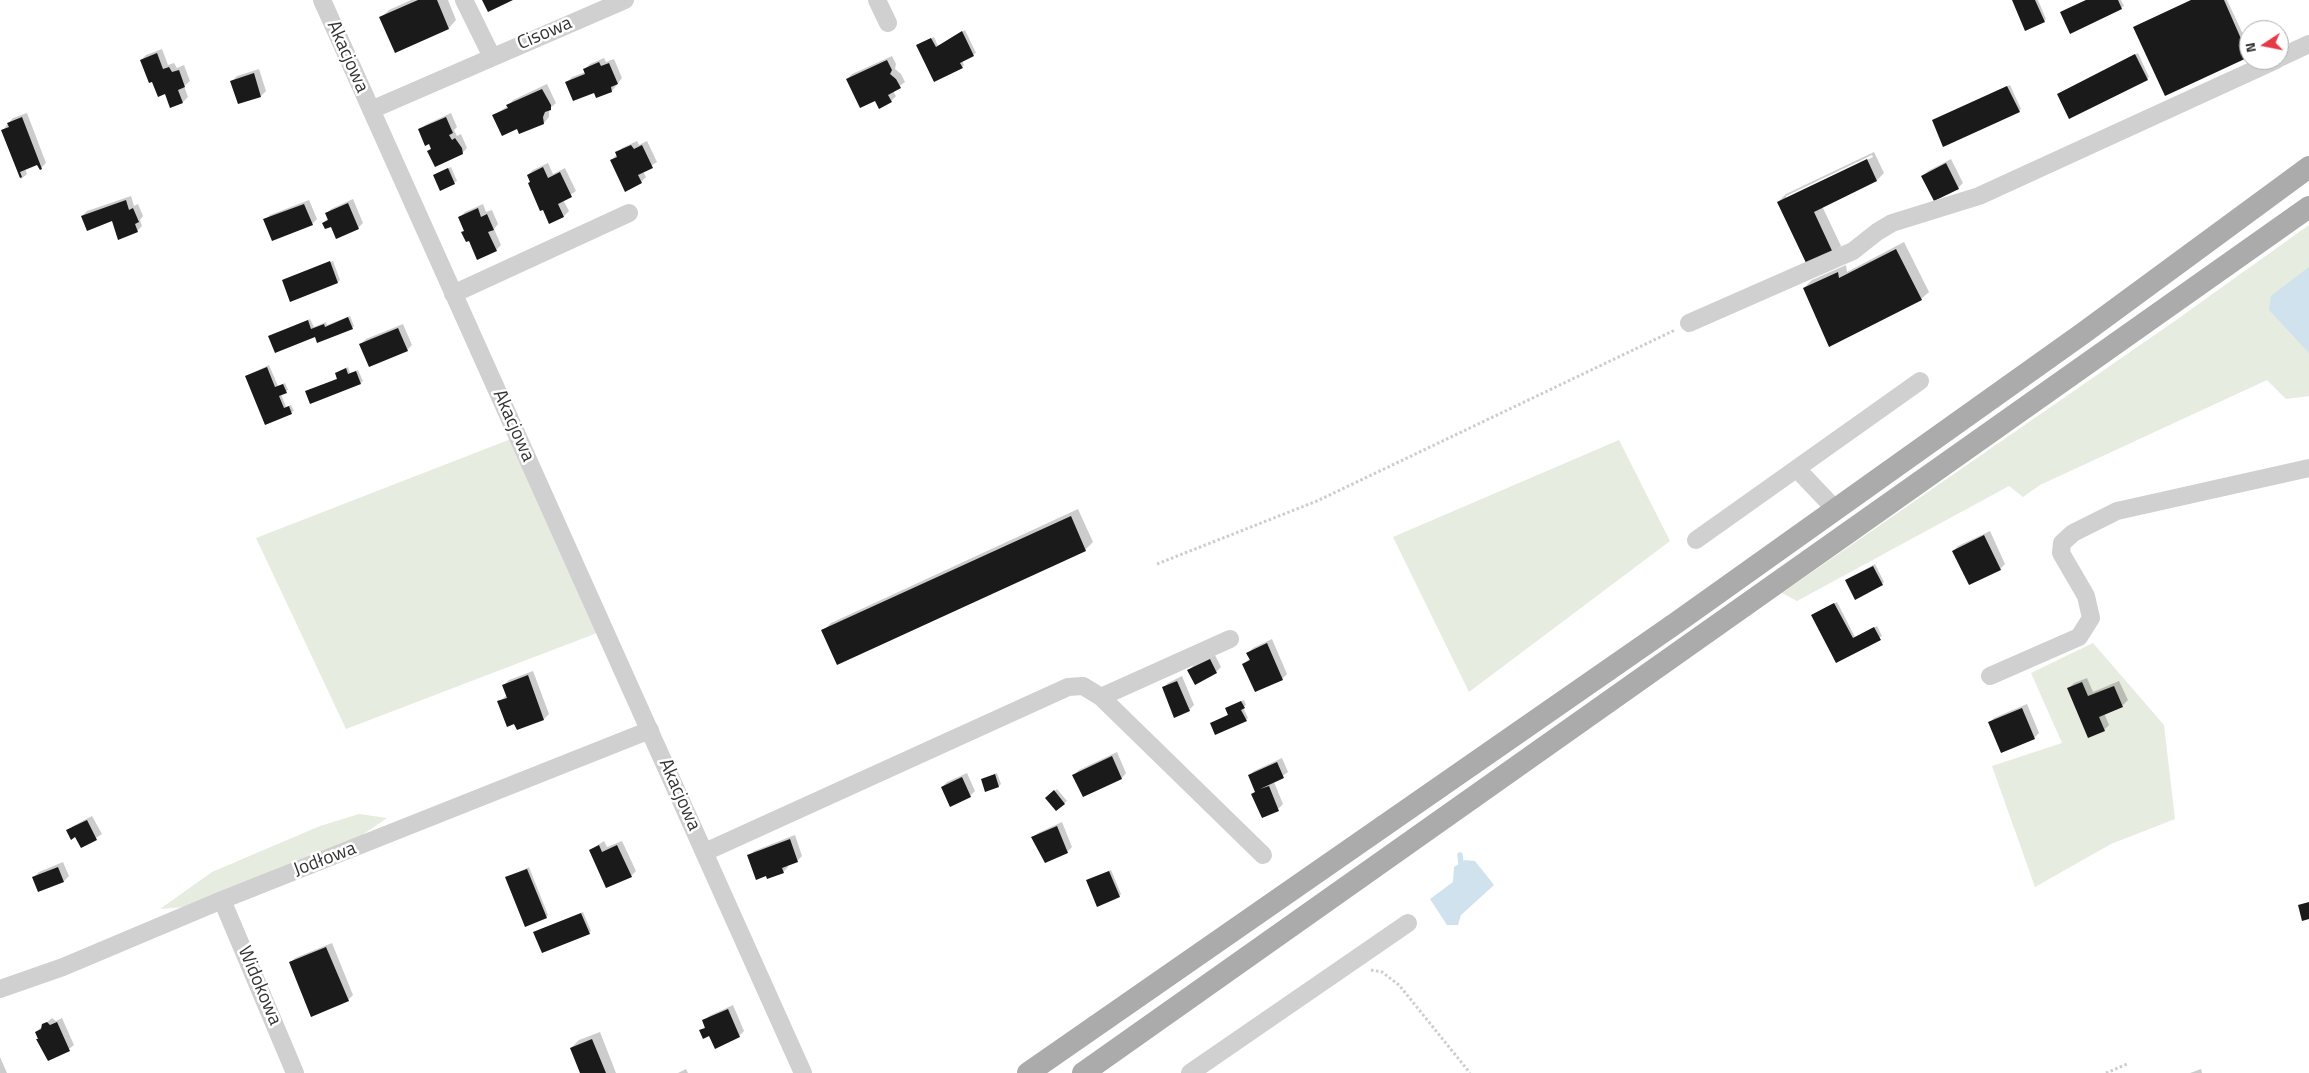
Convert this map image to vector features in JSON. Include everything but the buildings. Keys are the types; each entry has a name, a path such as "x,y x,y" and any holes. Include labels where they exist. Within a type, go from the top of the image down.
{"main road":[{"path":"1028,1073 1676,623 2074,340 2309,167"},
{"path":"1083,1073 2309,207"}],"street":[{"name":"Akacjowa","path":"322,0 803,1073"},
{"path":"464,0 492,57"},
{"name":"Cisowa","path":"371,110 625,0"},
{"path":"877,0 888,23"},
{"path":"2289,53 2309,44"},
{"path":"1689,323 1853,251 1892,223 1979,196 2253,70"},
{"path":"453,294 629,213"},
{"path":"1696,540 1920,381"},
{"path":"1990,676 2079,637 2091,618 2086,596 2061,553 2062,543 2072,532 2117,511 2309,468"},
{"path":"1797,469 1835,510"},
{"path":"1230,640 1101,697 1263,855"},
{"name":"Akacjowa","path":"705,852 1068,687 1083,686 1101,697"},
{"name":"Jodłowa","path":"0,989 63,966 222,900 650,730"},
{"name":"Widokowa","path":"222,900 295,1073"},
{"path":"1190,1073 1408,923"}],"path":[{"path":"1157,564 1317,501 1689,323"},
{"path":"1364,969 1382,972 1399,986 1470,1073"},
{"path":"2106,1073 2126,1064"}],"shaded area":[{"path":"2309,225 2309,396 2286,399 2267,380 2040,485 2023,497 2009,486 1797,601 1782,593 2172,323"},
{"path":"511,439 597,633 346,729 256,538"},
{"path":"1619,440 1670,541 1469,692 1393,537"},
{"path":"2093,643 2164,725 2175,819 2111,844 2035,887 1992,766 2062,743 2031,673"},
{"path":"359,814 387,818 352,842 185,907 160,909 212,872 320,826"}],"water":[{"path":"2309,267 2309,353 2269,310 2271,296"},
{"path":"1465,860 1475,861 1494,885 1461,915 1458,925 1447,925 1430,899 1453,882 1454,867"}],"waterway":[{"path":"1460,855 1461,863"}]}
